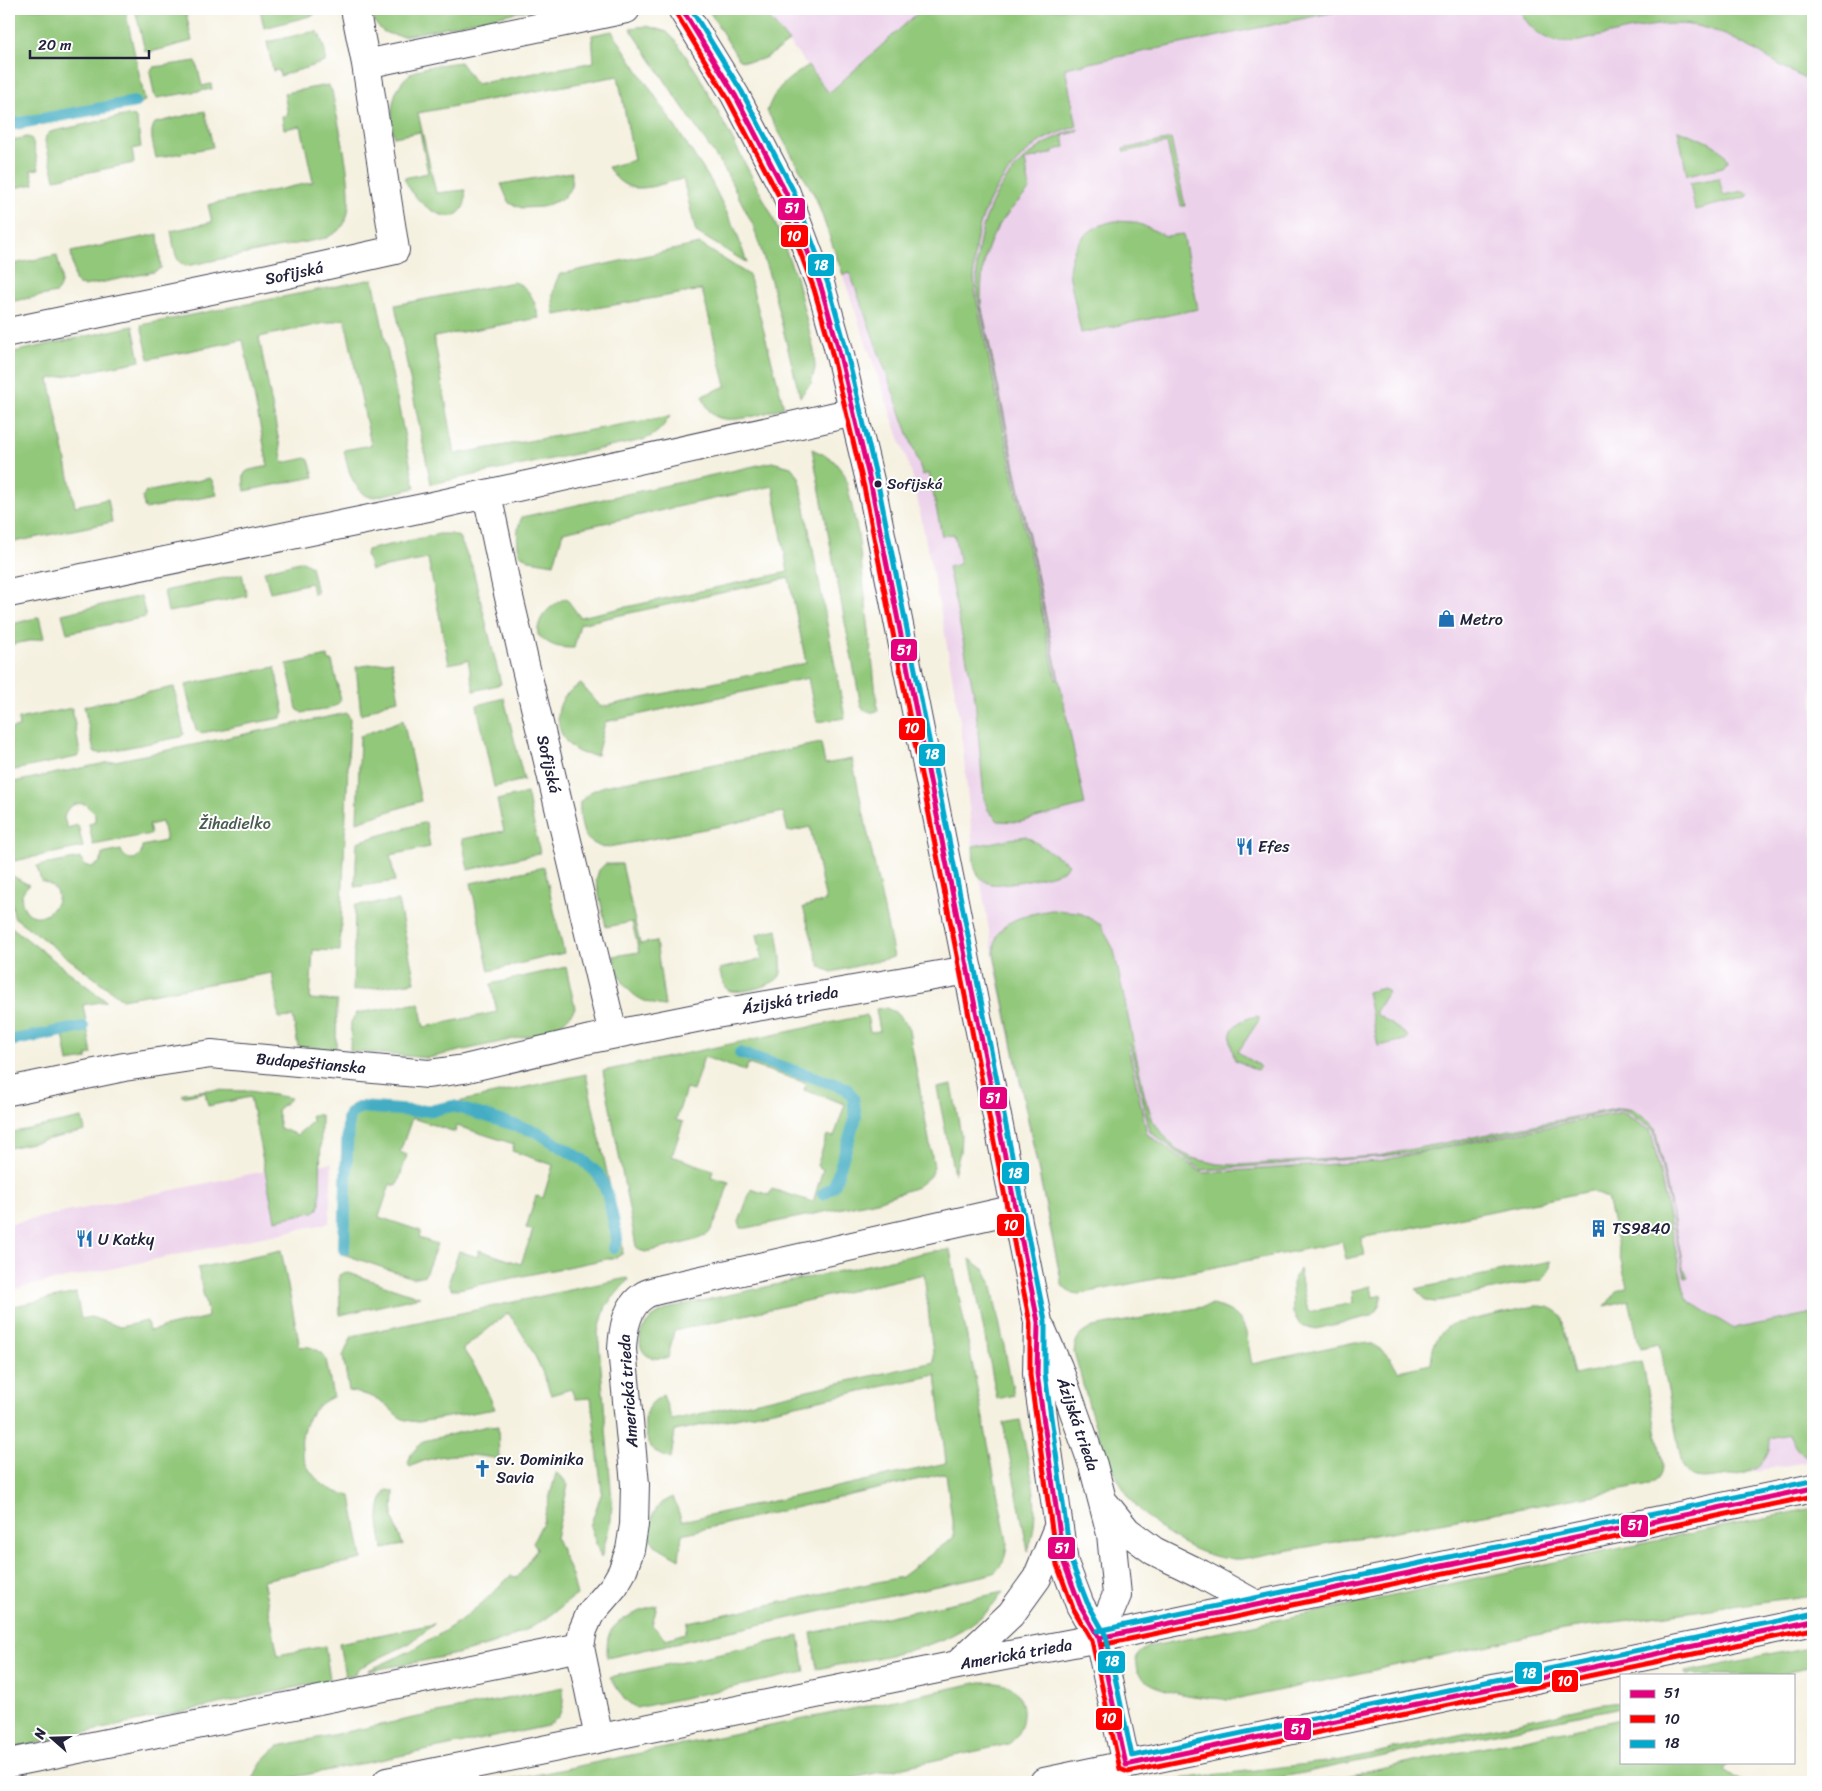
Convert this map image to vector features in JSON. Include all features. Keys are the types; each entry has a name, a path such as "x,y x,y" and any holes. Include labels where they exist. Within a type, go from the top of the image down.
{"street":[{"name":"Sofijská","path":"9,332 395,250 356,9"},
{"path":"366,64 626,9"},
{"name":"Ázijská trieda","path":"682,9 735,95 786,193 821,287 854,412 873,495 1038,1322 1037,1374 1064,1563 1080,1605 1099,1638 1126,1765"},
{"path":"9,593 486,494 854,412"},
{"name":"Sofijská","path":"486,494 613,1034"},
{"name":"Ázijská trieda","path":"613,1034 807,997 968,970"},
{"name":"Budapeštianska","path":"9,1091 124,1067 211,1054 428,1074 464,1069 613,1034"},
{"name":"Americká trieda","path":"599,1738 580,1647 583,1630 590,1614 614,1586 622,1572 630,1550 634,1525 635,1484 622,1349 623,1329 629,1314 643,1296 662,1289 1016,1209"},
{"name":"Ázijská trieda","path":"1038,1322 1058,1367 1093,1465 1111,1534 1117,1595 1099,1638"},
{"name":"Americká trieda","path":"387,1782 957,1664 1099,1638 1813,1488"},
{"name":"Ázijská trieda","path":"1102,1500 1127,1531 1154,1551 1255,1604"},
{"path":"957,1664 1011,1614 1036,1578 1058,1527"},
{"path":"1044,1782 1813,1621"},
{"path":"9,1763 580,1647"}],"shaded area":[{"path":"762,9 1813,9 1813,1461 1708,1479 1694,1478 1687,1473 1682,1464 1659,1344 1644,1348 1599,1164 1059,1275 994,960 980,877 975,867 960,721 943,623 913,478 816,198 790,152 829,93"},
{"path":"332,1163 329,1223 9,1290 9,1224 265,1171"}],"green space":[{"path":"9,9 125,9 145,101 9,128"},
{"path":"135,9 185,9 192,41 151,52 145,51"},
{"path":"260,9 315,9 314,15 264,28"},
{"path":"370,9 533,9 404,36 386,33 381,30 375,22"},
{"path":"708,9 762,9 789,42 760,60 739,60"},
{"path":"922,9 1349,9 1065,68 1077,126 1043,140 1024,154 992,195 985,211 976,244 974,262 976,297 1056,680 1058,679 978,296 977,265 980,238 986,217 1006,179 1021,163 1037,149 1063,135 1065,147 1053,151 1053,153 1025,160 1030,190 1006,216 997,228 991,241 983,269 981,304 1085,805 1020,822 998,821 988,810 984,798 975,699 948,567 960,564 954,534 942,536 929,473 923,475 850,273 843,275 816,198 767,111 778,89 808,66 829,93"},
{"path":"1519,9 1813,9 1813,83 1738,41 1706,28 1678,24 1655,25 1579,41 1562,42 1548,39 1536,32 1526,21"},
{"path":"647,26 667,32 675,40 698,74 772,215 796,277 814,351 815,368 811,383 800,397 771,281 753,225 726,172 630,28"},
{"path":"612,31 711,181 736,231 747,263 696,232 683,179 651,187 632,187 616,178 608,167 634,160 618,76 418,113 436,193 465,190 465,203 457,214 446,216 434,212 423,204 409,187 404,178 428,173 420,132 394,137 392,128 394,99 402,82 409,75 428,67 460,62 476,84 594,62 592,35"},
{"path":"318,32 320,35 325,51 325,62 280,76 279,70 273,71 267,42"},
{"path":"196,61 202,86 211,84 212,89 157,98 154,94 150,72 154,67"},
{"path":"328,85 332,91 346,159 349,197 348,212 344,224 326,238 186,266 182,264 176,256 171,231 212,222 208,205 313,182 301,126 284,129 282,116 288,115 284,93"},
{"path":"205,111 213,147 156,158 152,135 155,123"},
{"path":"128,115 135,117 137,121 141,147 132,149 134,163 55,179 45,141 46,136 50,132"},
{"path":"1078,129 1078,132 1064,135"},
{"path":"1678,130 1714,145 1725,155 1728,161 1723,167 1687,175"},
{"path":"27,137 31,138 33,142 39,169 31,170 34,184 9,189 9,141"},
{"path":"1171,139 1185,206 1181,206 1167,143 1124,152 1123,149"},
{"path":"572,172 571,188 562,199 542,207 522,208 509,203 501,184"},
{"path":"1719,178 1723,195 1743,191 1749,194 1747,197 1695,210 1690,183"},
{"path":"1115,221 1133,222 1166,236 1183,234 1198,309 1081,333 1069,273 1073,253 1088,232"},
{"path":"158,234 161,268 154,272 84,286 78,285 75,281 71,252"},
{"path":"700,244 749,275 784,407 747,418 737,419 719,418 709,410 702,396 726,386 702,290 555,315 553,294 560,274"},
{"path":"57,255 61,285 56,293 9,302 9,265"},
{"path":"373,279 415,488 375,497 367,496 357,487 351,476 344,450 371,445 345,319 259,337 283,463 306,458 309,460 314,477 245,491 245,473 268,466 243,340 149,359 141,325"},
{"path":"514,282 525,288 531,296 539,318 434,337 455,454 670,416 659,431 643,440 431,484 395,305"},
{"path":"133,326 140,361 49,379 75,506 108,499 112,522 9,543 9,353"},
{"path":"812,449 834,461 845,475 858,534 878,711 868,712 861,706"},
{"path":"772,462 791,467 799,477 845,718 817,722 808,678 605,722 597,755 583,754 573,749 563,736 558,720 558,711 565,696 581,684 601,707 806,663 789,578 580,624 574,648 555,646 538,635 539,623 542,617 555,604 566,598 580,617 788,572 773,486 563,532 554,564 529,560 519,553 518,535 522,517"},
{"path":"210,478 217,495 145,509 142,497 146,492"},
{"path":"439,534 451,534 459,537 472,566 501,684 474,691 468,660 449,664 428,559 371,570 366,555 367,550"},
{"path":"303,561 311,566 317,593 313,594 311,583 270,592 264,571"},
{"path":"242,574 247,596 168,612 164,591"},
{"path":"141,596 146,617 67,633 62,614"},
{"path":"39,617 44,638 9,645 9,625"},
{"path":"328,656 329,661 332,661 341,700 338,704 329,708 302,713 297,709 287,664"},
{"path":"392,661 399,700 389,702 361,715 356,667"},
{"path":"275,667 284,712 281,718 201,733 196,730 185,685"},
{"path":"174,687 184,734 180,737 100,753 94,752 84,706"},
{"path":"504,698 524,780 494,787 477,705"},
{"path":"72,708 80,753 77,757 9,771 9,729 19,727 18,719"},
{"name":"Žihadielko","path":"347,713 350,719 340,951 313,950 310,999 337,1001 336,1050 298,1046 293,1017 279,1018 272,973 122,999 14,917 9,887 9,874 29,885 22,895 22,902 27,912 35,916 43,915 51,910 56,903 57,895 53,887 41,881 37,866 81,858 84,865 92,867 101,862 102,854 121,850 127,858 133,859 139,857 142,846 166,841 162,822 149,825 151,834 93,845 89,824 95,822 95,814 85,804 77,804 69,808 64,818 67,828 78,825 83,847 9,862 9,783"},
{"path":"403,720 421,801 357,822 360,736"},
{"path":"821,743 825,764 852,759 894,957 832,972 822,968 818,961 803,907 826,901 810,827 788,832 783,812 726,825 603,848 591,842 585,836 582,828 580,802 592,791 604,786"},
{"path":"527,793 540,853 468,870 462,839 504,831 497,800"},
{"path":"426,822 430,847 390,855 395,881 355,887 357,842"},
{"path":"1026,836 1069,864 1064,870 1059,872 1017,882 992,884 980,877 974,865 973,846"},
{"path":"605,864 622,864 640,944 656,941 665,1006 637,997 624,984 616,967 613,956 639,952 632,922 606,927 596,880 599,870"},
{"path":"544,867 564,953 489,971 471,883"},
{"path":"398,901 415,982 353,991 355,905"},
{"path":"1052,910 1079,912 1101,925 1114,950 1145,1098 1153,1121 1171,1144 1192,1158 1217,1164 1238,1165 1378,1156 1620,1108 1639,1114 1655,1128 1683,1266 1688,1277 1685,1278 1654,1130 1623,1109 1417,1152 1378,1157 1202,1170 1150,1132 1130,1044 1128,1045 1147,1134 1203,1173 1379,1161 1622,1112 1651,1131 1686,1299 1734,1329 1813,1313 1813,1459 1804,1455 1798,1449 1789,1434 1770,1438 1769,1448 1762,1463 1748,1471 1705,1479 1690,1476 1682,1464 1659,1344 1640,1348 1629,1300 1605,1306 1617,1291 1627,1287 1607,1198 1590,1191 1361,1238 1365,1255 1346,1259 1342,1242 1079,1294 1067,1291 1062,1285 994,954 997,936 1002,928 1022,917"},
{"path":"9,925 106,1001 83,1005 92,1054 87,1055 87,1059 68,1062 63,1034 9,1045"},
{"path":"777,929 781,961 780,976 771,983 755,989 728,990 723,983 719,969 762,959 757,934"},
{"path":"566,967 575,1008 564,1021 550,1031 428,1058 350,1051 351,1022 357,1013 419,1003 424,1027 497,1012 491,984"},
{"path":"1384,988 1388,992 1375,1013 1407,1035 1408,1038 1378,1046 1367,992"},
{"path":"886,1008 895,1012 908,1025 934,1167 930,1176 917,1187 877,1201 741,1228 739,1222 751,1189 769,1195 772,1189 813,1202 823,1169 817,1166 827,1135 834,1137 845,1104 804,1090 806,1083 748,1064 745,1071 704,1057 693,1091 686,1089 676,1120 683,1122 672,1156 713,1170 711,1177 729,1182 720,1209 712,1228 705,1236 645,1252 639,1250 636,1246 603,1071 867,1015 870,1032 880,1031 876,1009"},
{"path":"1257,1016 1259,1020 1238,1052 1258,1065 1260,1068 1257,1070 1235,1060 1231,1036 1235,1026 1240,1022"},
{"path":"586,1074 623,1248 622,1254 617,1257 451,1289 449,1281 459,1251 477,1257 479,1250 521,1264 533,1230 526,1228 536,1196 543,1198 553,1165 512,1151 514,1144 457,1126 455,1132 412,1118 400,1152 407,1155 397,1186 390,1184 379,1217 421,1231 419,1238 437,1244 425,1275 413,1278 340,1253 343,1119 352,1105 362,1102 413,1107 439,1106"},
{"path":"952,1085 961,1135 960,1152 954,1174 937,1088"},
{"path":"208,1090 250,1091 291,1098 277,1110 280,1128 297,1135 312,1122 311,1115 321,1115 320,1203 318,1209 313,1212 275,1220 250,1097 208,1106 205,1092 183,1097 183,1093"},
{"path":"82,1118 85,1131 9,1148 9,1133"},
{"path":"281,1250 300,1347 315,1349 326,1359 333,1397 312,1412 306,1423 302,1434 304,1458 309,1469 324,1485 332,1490 351,1496 362,1559 263,1580 278,1655 325,1646 330,1680 9,1749 9,1307 76,1293 81,1319 91,1317 120,1327 147,1321 149,1331 208,1317 198,1268"},
{"path":"950,1250 1007,1541 1001,1566 994,1573 983,1576 607,1658 608,1638 615,1625 635,1613 657,1605 652,1625 666,1639 685,1633 688,1622 901,1577 954,1537 946,1473 682,1534 679,1559 655,1545 649,1535 653,1514 660,1504 673,1497 682,1521 946,1463 936,1375 675,1431 671,1459 653,1449 645,1432 647,1409 663,1395 672,1420 934,1362 924,1274 674,1331 668,1358 648,1356 641,1348 640,1342 642,1332 648,1322 673,1307 932,1251"},
{"path":"970,1259 985,1270 991,1282 1014,1395 997,1399"},
{"path":"1551,1261 1548,1272 1541,1280 1435,1302 1427,1301 1415,1289"},
{"path":"1299,1269 1308,1312 1353,1303 1352,1291 1371,1286 1373,1297 1382,1295 1377,1311 1371,1316 1316,1329 1300,1325 1293,1313 1292,1283"},
{"path":"346,1272 420,1297 340,1315 339,1275"},
{"path":"627,1278 628,1280 606,1306 598,1332 612,1501 611,1520 601,1558 590,1526 602,1492 591,1398 575,1399 571,1389 551,1395 533,1352 508,1313 463,1349 480,1375 495,1409 419,1422 396,1415 376,1398 349,1391 343,1356 352,1336"},
{"path":"1213,1305 1225,1309 1240,1319 1244,1326 1252,1364 1355,1342 1369,1344 1381,1350 1398,1371 1431,1364 1432,1352 1436,1341 1442,1332 1452,1324 1535,1306 1552,1309 1561,1315 1574,1375 1642,1361 1662,1459 1661,1473 1657,1479 1644,1486 1241,1559 1216,1557 1200,1552 1177,1540 1153,1523 1134,1503 1119,1481 1107,1458 1097,1432 1074,1352 1079,1336 1093,1327"},
{"path":"1020,1420 1035,1502 1033,1535 1028,1551 1003,1423"},
{"path":"492,1425 492,1427 498,1426 499,1459 454,1455 421,1462 410,1467 408,1464 411,1454 423,1441"},
{"path":"556,1473 568,1485 556,1538 572,1576 577,1595 530,1628 492,1644 451,1655 369,1671 445,1631 478,1606 510,1576 518,1577 537,1548 533,1542 543,1522"},
{"path":"387,1490 394,1491 393,1518 403,1545 383,1549 379,1511 380,1504"},
{"path":"1813,1508 1813,1595 1564,1629 1240,1699 1198,1697 1164,1689 1150,1683 1140,1675 1136,1665 1136,1659 1139,1654 1148,1647"},
{"path":"1003,1592 989,1610 971,1624 930,1644 908,1651 817,1669 811,1633"},
{"path":"434,1624 410,1643 359,1668 354,1675 345,1676 339,1643"},
{"path":"799,1636 805,1672 636,1708 624,1699 610,1677"},
{"path":"1813,1646 1813,1667 1779,1674 1687,1674 1686,1672"},
{"path":"981,1682 1005,1684 1019,1695 1022,1703 1022,1721 1015,1738 1009,1744 835,1782 502,1782"},
{"path":"563,1687 561,1712 555,1720 543,1727 270,1782 252,1782 263,1762 279,1746"},
{"path":"1620,1702 1620,1707 1259,1782 1152,1782 1342,1760 1603,1704"},
{"path":"1620,1719 1620,1764 1728,1764 1724,1770 1742,1782 1318,1782"}],"waterway":[{"path":"9,125 135,102"},
{"path":"9,1041 83,1027"},
{"path":"740,1053 840,1086 847,1089 853,1098 856,1117 834,1186 823,1194"},
{"path":"348,1120 350,1114 360,1107 412,1111 434,1110 453,1106 537,1132 583,1160 599,1175 607,1193 616,1232 617,1240 614,1248"},
{"path":"344,1249 348,1120"}],"transit line":[{"name":"51","path":"682,9 735,95 786,193 821,287 837,343 871,485 1038,1322 1037,1374 1064,1563 1080,1605 1099,1638 1126,1765"},
{"name":"18","path":"691,9 742,92 793,190 828,284 844,341 878,484 1045,1321 1045,1374 1071,1561 1087,1602 1106,1636 1132,1756 1811,1614"},
{"name":"10","path":"676,13 728,99 779,196 814,289 830,345 864,487 1030,1323 1030,1375 1057,1565 1073,1608 1092,1641 1120,1769 1128,1772 1813,1629"},
{"name":"18","path":"1097,1631 1811,1481"},
{"name":"51","path":"1099,1638 1813,1488"},
{"name":"10","path":"1101,1645 1813,1496"},
{"name":"51","path":"1126,1765 1813,1621"}],"place":[{"name":"Sofijská","path":"878,484"},
{"name":"Metro","path":"1446,619"},
{"name":"Efes","path":"1244,846"},
{"name":"TS9840","path":"1598,1228"},
{"name":"U Katky","path":"84,1239"},
{"name":"sv. Dominika Savia","path":"482,1468"}]}
